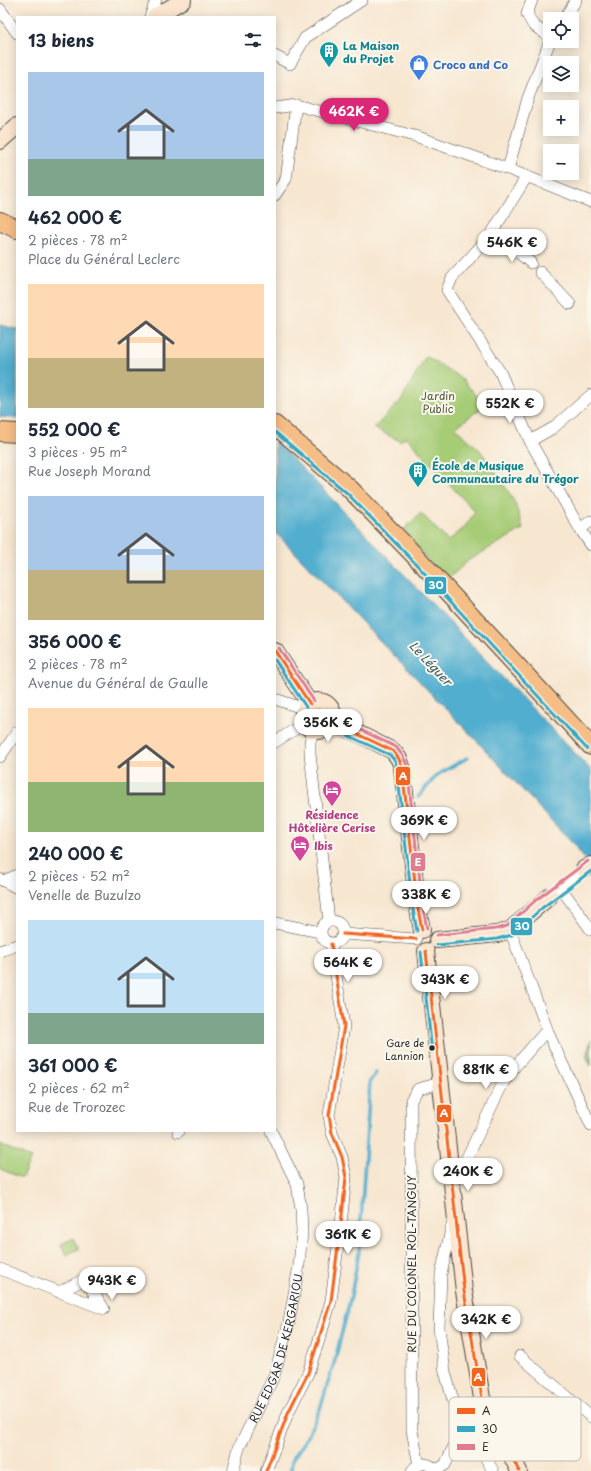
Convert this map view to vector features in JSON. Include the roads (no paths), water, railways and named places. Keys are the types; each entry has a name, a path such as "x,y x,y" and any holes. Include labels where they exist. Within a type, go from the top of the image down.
{"main road":[{"path":"156,16 183,0"},
{"path":"0,141 16,127"},
{"path":"0,221 16,229"},
{"path":"276,425 350,489 591,746"},
{"path":"0,432 16,433"},
{"path":"276,653 308,717 322,730 329,726 332,722 333,713 329,705 317,701 308,717"},
{"path":"332,722 393,751 399,759 402,767 418,908 425,940 464,1291 482,1397"},
{"path":"425,940 497,934 510,930 556,892"},
{"path":"514,1461 519,1471"}],"street":[{"path":"150,16 156,0"},
{"path":"276,57 290,64 305,38 362,0"},
{"path":"532,0 527,14 533,25 543,32"},
{"path":"568,12 576,0"},
{"path":"0,9 16,32"},
{"path":"508,169 528,98 547,48"},
{"path":"276,194 286,179 296,105"},
{"path":"277,108 296,105 418,138 527,176 591,202"},
{"path":"527,176 495,234 452,278 447,290 500,372 530,441 580,530 591,545"},
{"path":"508,244 531,263"},
{"path":"540,272 570,304"},
{"path":"530,441 553,428 591,395"},
{"path":"580,530 591,521"},
{"path":"276,700 308,717"},
{"path":"276,741 308,717"},
{"path":"308,717 310,754 329,921"},
{"path":"1,754 16,733"},
{"path":"588,867 556,892 591,930"},
{"path":"2,880 16,875"},
{"path":"2,880 16,887"},
{"path":"329,921 334,921 340,924 343,930 343,934 339,941 331,944 324,941 320,932 323,925 329,921"},
{"path":"276,924 320,932"},
{"path":"510,930 548,1030 591,1125"},
{"path":"343,934 425,940"},
{"path":"266,1471 288,1413 308,1373 331,1301 342,1215 346,1177 342,1157 332,1133 329,1115 344,1026 331,944"},
{"path":"0,951 16,945"},
{"path":"452,1178 458,1176 502,1085 511,1071 548,1030"},
{"name":"RUE DU COLONEL ROL-TANGUY","path":"416,1468 412,1431 411,1100 418,1089 440,1083"},
{"name":"RUE EDGAR DE KERGARIOU","path":"233,1471 239,1448 274,1376 289,1322 299,1265 302,1232 301,1209 297,1184 271,1132"},
{"path":"452,1397 445,1372 439,1328 441,1274 456,1209"},
{"path":"0,1269 59,1292"},
{"path":"520,1356 568,1397"},
{"path":"581,1408 591,1417"},
{"path":"416,1468 429,1464 436,1471 445,1465 449,1456"},
{"path":"488,1461 493,1471"}],"water":[{"path":"0,325 16,329 16,418 0,417"},
{"name":"Le Léguer","path":"276,443 307,473 591,770 591,867 574,845 474,738 276,533"}],"waterway":[{"path":"418,797 437,775 467,758"},
{"path":"291,1471 292,1460 307,1437 320,1409 335,1360 351,1296 359,1252 370,1081 376,1073"}],"tunnel":[{"path":"497,235 508,244"}],"place":[{"name":"La Maison du Projet","path":"329,68"},
{"name":"Croco and Co","path":"419,81"},
{"name":"École de Musique Communautaire du Trégor","path":"418,488"},
{"name":"Résidence Hôtelière Cerise","path":"332,807"},
{"name":"Ibis","path":"300,862"},
{"name":"Gare de Lannion","path":"432,1048"}],"park label":[{"name":"Jardin Public","path":"438,401"}]}
